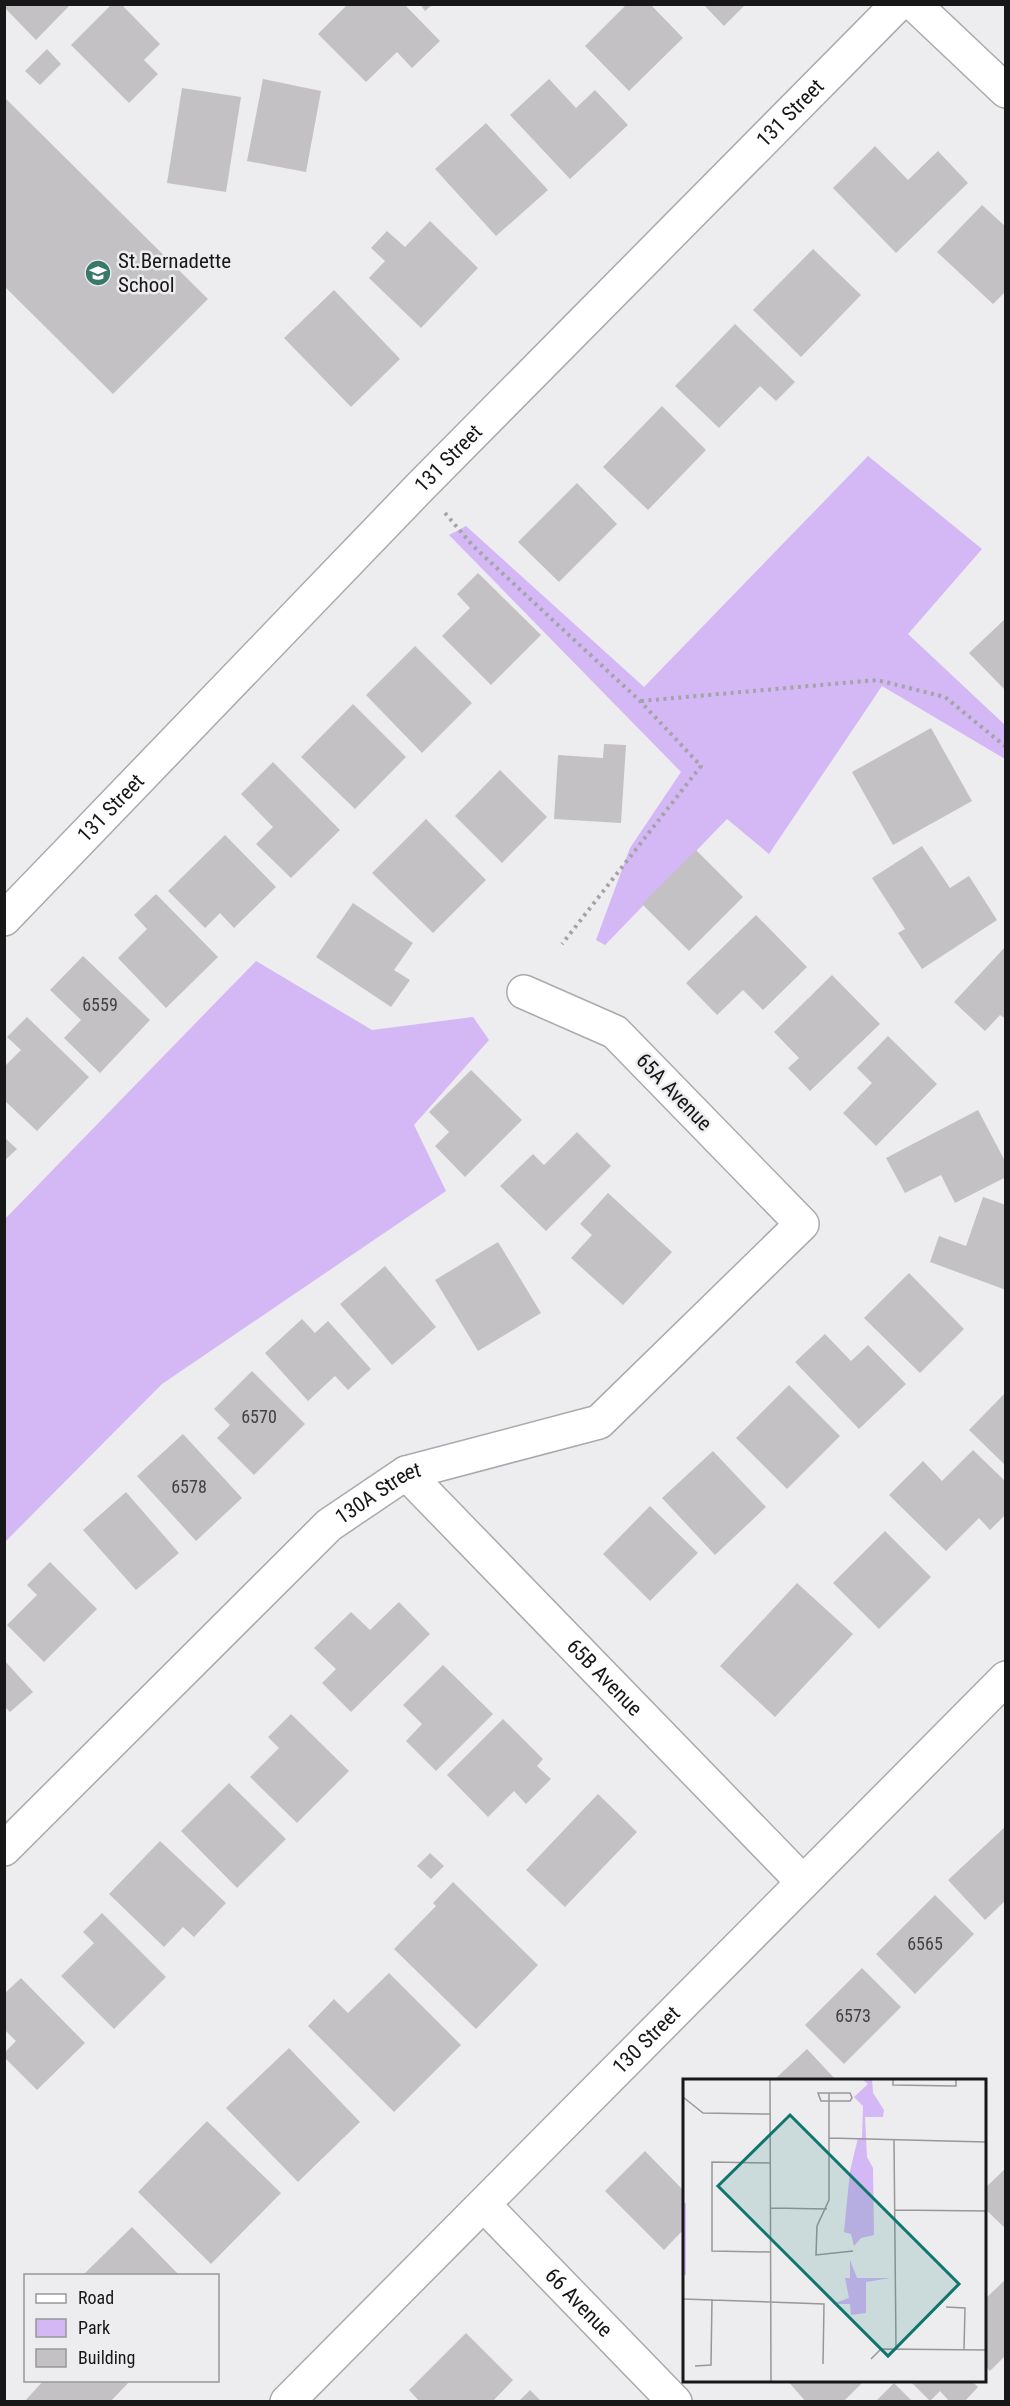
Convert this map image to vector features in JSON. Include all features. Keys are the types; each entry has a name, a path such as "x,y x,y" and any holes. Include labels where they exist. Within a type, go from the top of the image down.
{"street":[{"name":"131 Street","path":"4,919 422,486 898,4"},
{"path":"914,4 1005,91"},
{"name":"65A Avenue","path":"524,992 615,1032 802,1224"},
{"name":"130A Street","path":"4,1849 329,1525 406,1473 599,1422 802,1224"},
{"name":"65B Avenue","path":"406,1473 802,1881"},
{"name":"130 Street","path":"287,2402 1005,1678"},
{"name":"66 Avenue","path":"484,2205 675,2402"}],"path":[{"path":"440,508 473,546 640,701 701,766 562,944"},
{"path":"640,701 877,680 945,698 1005,747"}],"green space":[{"path":"868,456 982,549 908,634 1005,725 1005,759 882,686 769,854 727,819 605,945 596,940 630,848 681,772 449,535 466,526 644,687"},
{"path":"256,961 372,1030 473,1017 489,1040 414,1125 446,1191 162,1384 5,1542 5,1219"}],"building":[{"path":"4,4 71,4 36,40 4,7"},
{"path":"112,4 121,4 160,44 144,60 158,74 129,103 71,45"},
{"path":"348,4 404,4 440,41 412,68 397,52 366,82 318,34"},
{"path":"420,4 433,4 425,11"},
{"path":"627,4 650,4 683,38 629,91 585,46"},
{"path":"703,4 746,4 724,26"},
{"path":"47,49 61,64 40,85 25,71"},
{"path":"263,79 321,91 306,172 247,161"},
{"path":"549,79 576,108 595,90 628,125 570,179 510,115"},
{"path":"182,88 241,97 226,192 167,183"},
{"path":"4,97 208,299 113,394 4,286"},
{"path":"486,123 548,190 496,236 435,169"},
{"path":"875,146 908,180 938,151 968,183 896,253 833,188"},
{"path":"982,205 1006,227 1006,291 993,304 937,252"},
{"path":"430,221 478,268 421,328 369,278 385,261 371,248 387,231 405,247"},
{"path":"813,249 861,295 801,357 753,310"},
{"path":"334,290 400,359 351,407 284,338"},
{"path":"735,324 795,382 776,401 760,386 719,428 675,386"},
{"path":"662,406 706,450 648,510 603,467"},
{"path":"577,483 617,524 559,582 518,542"},
{"path":"478,573 541,635 491,685 442,636 470,608 457,594"},
{"path":"1006,618 1006,691 969,653"},
{"path":"415,646 472,703 422,753 366,695"},
{"path":"353,704 406,757 355,809 301,757"},
{"path":"931,728 972,801 893,845 852,772"},
{"path":"604,744 626,745 621,823 554,819 558,755 603,758"},
{"path":"273,762 340,830 291,878 256,844 273,827 241,794"},
{"path":"500,770 547,817 502,863 455,816"},
{"path":"426,819 486,880 433,933 372,873"},
{"path":"225,835 276,887 234,928 220,913 205,928 168,891"},
{"path":"922,846 950,888 969,876 997,920 922,969 898,933 905,929 872,878"},
{"path":"696,850 743,897 689,951 642,904"},
{"path":"156,894 218,957 166,1008 118,958 147,929 134,915"},
{"path":"353,903 413,943 394,970 410,980 391,1007 316,957"},
{"path":"756,915 807,967 763,1010 743,990 717,1015 686,983"},
{"path":"1006,946 1006,1019 1000,1015 985,1031 954,1002"},
{"path":"83,956 150,1020 100,1073 64,1038 81,1020 50,990"},
{"path":"832,975 880,1024 810,1091 788,1068 799,1058 774,1032"},
{"path":"27,1017 89,1077 37,1131 4,1100 4,1067 21,1050 7,1037"},
{"path":"888,1036 937,1084 876,1146 843,1113 872,1083 857,1068"},
{"path":"471,1070 522,1120 465,1177 435,1146 449,1132 429,1112"},
{"path":"978,1110 1006,1163 1006,1177 955,1203 941,1175 905,1193 886,1158"},
{"path":"577,1132 611,1166 546,1231 500,1186 533,1154 544,1165"},
{"path":"4,1137 17,1149 4,1161"},
{"path":"608,1193 672,1252 623,1305 571,1258 592,1235 580,1224"},
{"path":"983,1197 1006,1205 1006,1290 930,1262 939,1236 966,1246"},
{"path":"498,1242 541,1313 478,1351 435,1280"},
{"path":"385,1266 436,1327 392,1365 340,1304"},
{"path":"909,1273 964,1329 920,1373 864,1318"},
{"path":"302,1319 315,1333 328,1321 371,1369 348,1390 335,1376 308,1401 265,1353"},
{"path":"825,1334 851,1361 868,1345 906,1384 859,1429 795,1362"},
{"path":"252,1371 305,1424 254,1475 217,1438 230,1425 214,1409"},
{"path":"789,1385 840,1436 787,1489 736,1438"},
{"path":"1006,1392 1006,1466 969,1430"},
{"path":"183,1434 242,1498 196,1541 137,1476"},
{"path":"973,1450 1006,1482 1006,1514 990,1530 979,1518 946,1551 889,1495 923,1461 942,1481"},
{"path":"713,1451 766,1507 715,1555 662,1498"},
{"path":"126,1492 179,1553 136,1590 83,1530"},
{"path":"650,1506 698,1553 650,1601 603,1554"},
{"path":"885,1531 931,1577 879,1629 833,1583"},
{"path":"50,1562 97,1609 44,1662 7,1625 37,1595 27,1585"},
{"path":"797,1583 853,1634 775,1717 720,1666"},
{"path":"399,1602 430,1634 351,1712 322,1683 336,1669 314,1648 351,1612 370,1630"},
{"path":"4,1660 33,1692 10,1712 4,1706"},
{"path":"443,1665 493,1714 436,1771 406,1741 422,1724 403,1705"},
{"path":"291,1714 349,1771 297,1823 250,1777 279,1748 268,1737"},
{"path":"503,1719 543,1759 537,1766 551,1779 526,1804 514,1791 488,1817 447,1775"},
{"path":"229,1783 286,1839 237,1888 181,1831"},
{"path":"598,1794 637,1832 565,1907 526,1870"},
{"path":"1006,1826 1006,1900 985,1920 948,1880"},
{"path":"160,1841 226,1903 194,1937 183,1927 164,1947 109,1894"},
{"path":"430,1853 444,1866 431,1879 417,1866"},
{"path":"453,1882 538,1965 476,2029 394,1949 436,1906 433,1903"},
{"path":"935,1895 974,1934 915,1994 876,1954"},
{"path":"102,1913 166,1977 114,2029 61,1976 94,1943 83,1932"},
{"path":"862,1968 901,2007 844,2064 805,2025"},
{"path":"389,1973 461,2045 394,2112 308,2026 334,1999 348,2013"},
{"path":"21,1978 85,2043 37,2090 4,2057 4,2053 16,2041 4,2029 4,1994"},
{"path":"289,2048 360,2122 298,2182 226,2108"},
{"path":"807,2049 835,2079 775,2079"},
{"path":"207,2121 281,2193 211,2264 138,2192"},
{"path":"645,2151 683,2190 683,2230 664,2250 605,2191"},
{"path":"1006,2168 1006,2229 986,2210 986,2187"},
{"path":"132,2227 178,2274 84,2274"},
{"path":"1006,2279 1006,2355 990,2371 986,2367 986,2298"},
{"path":"466,2333 513,2380 492,2402 420,2402 409,2390"},
{"path":"42,2382 129,2382 110,2402 24,2402"},
{"path":"789,2382 863,2382 843,2402 806,2402"},
{"path":"911,2382 973,2382 978,2387 964,2402 950,2402 940,2391 930,2401"},
{"path":"894,2383 913,2402 875,2402"},
{"path":"530,2390 542,2402 518,2402"}],"place":[{"name":"St.Bernadette School","path":"98,273"}]}
